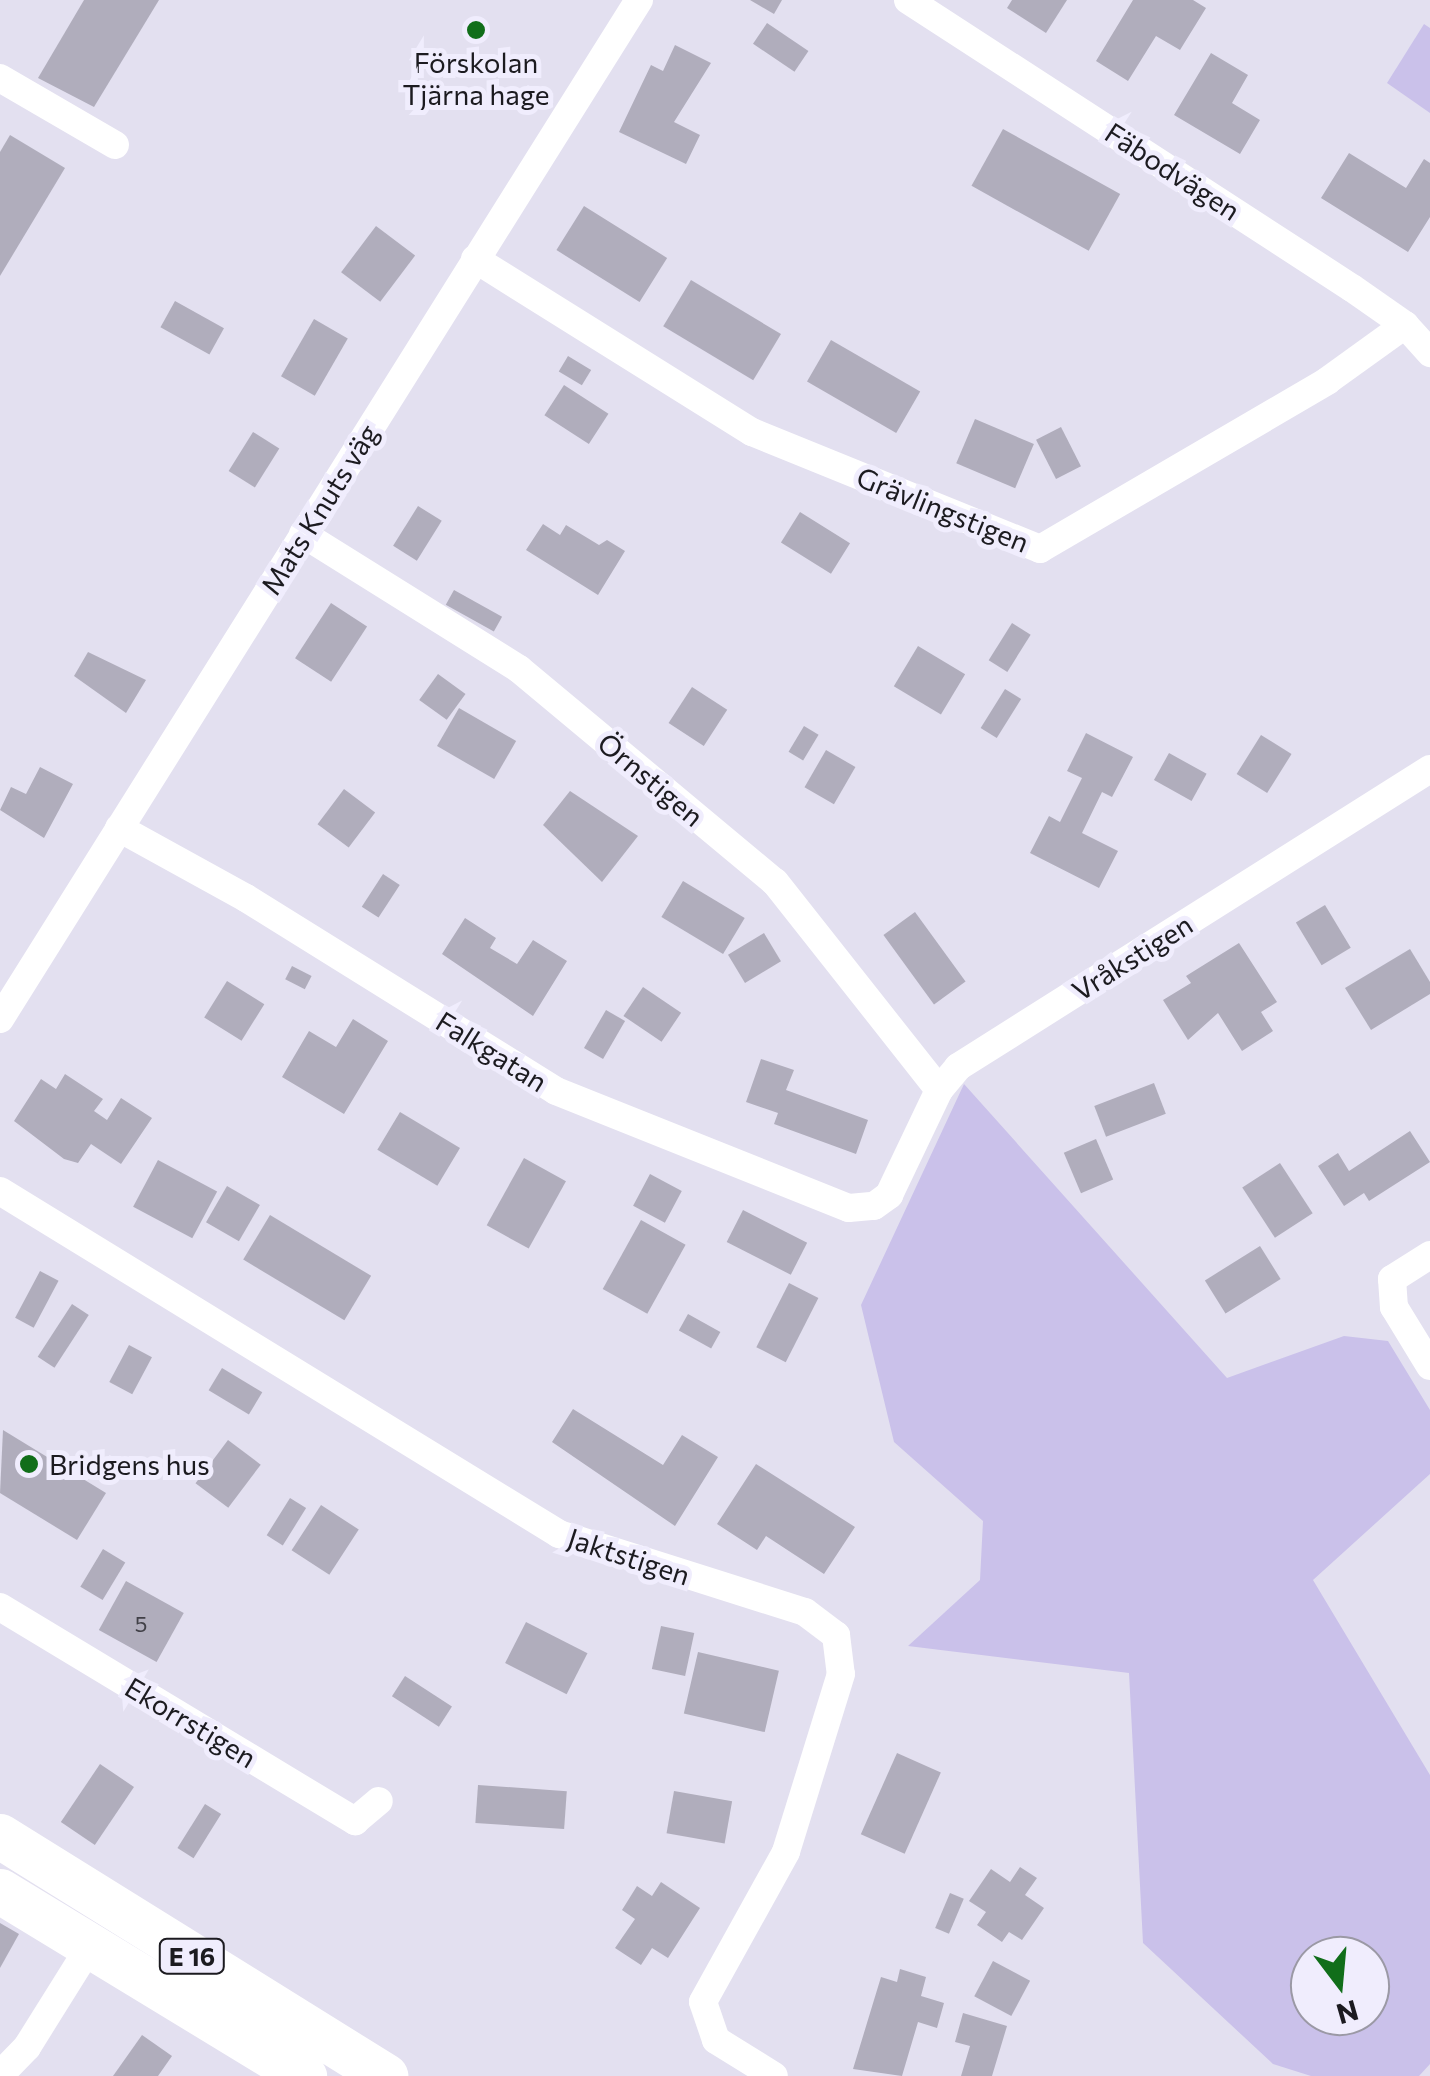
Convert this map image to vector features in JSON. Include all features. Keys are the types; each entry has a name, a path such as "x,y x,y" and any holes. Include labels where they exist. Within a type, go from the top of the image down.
{"highway":[{"name":"E 16","path":"0,1836 385,2076"},
{"name":"E 16","path":"0,1891 304,2076"}],"street":[{"name":"Mats Knuts väg","path":"0,1018 639,0"},
{"name":"Fäbodvägen","path":"908,0 1405,326 1430,353"},
{"path":"0,78 115,144"},
{"name":"Grävlingstigen","path":"475,259 752,432 1040,549 1327,381 1405,326"},
{"name":"Örnstigen","path":"303,534 520,670 775,882 939,1090"},
{"name":"Vråkstigen","path":"889,1195 939,1090 958,1067 1430,769"},
{"name":"Falkgatan","path":"119,828 611,1118 849,1208 874,1206 889,1195"},
{"name":"Jaktstigen","path":"0,1191 559,1534 805,1612 836,1635 841,1674 786,1852 703,2002 716,2040 774,2076"},
{"path":"1430,1255 1392,1278 1394,1308 1430,1366"},
{"name":"Ekorrstigen","path":"0,1606 355,1821 378,1800"},
{"path":"0,2075 27,2047 90,1946"}],"shaded area":[{"path":"1424,24 1430,28 1430,113 1387,83"},
{"path":"964,1084 1227,1378 1344,1336 1388,1341 1430,1410 1430,1474 1313,1580 1430,1775 1430,2064 1419,2076 1311,2076 1273,2064 1143,1943 1129,1673 908,1646 980,1580 983,1521 894,1442 861,1305"}],"building":[{"path":"84,0 159,0 94,107 38,78"},
{"path":"750,0 782,0 774,14"},
{"path":"1012,0 1067,0 1046,33 1007,8"},
{"path":"1133,0 1193,0 1206,8 1180,50 1156,36 1128,81 1096,61"},
{"path":"767,23 808,51 794,72 753,44"},
{"path":"675,45 711,63 674,122 700,135 686,164 619,132 651,65 663,71"},
{"path":"1211,53 1248,75 1232,103 1260,120 1240,154 1174,115"},
{"path":"1003,129 1120,194 1089,251 971,186"},
{"path":"10,135 65,168 0,276 0,152"},
{"path":"1349,153 1406,188 1424,159 1430,163 1430,217 1408,252 1321,198"},
{"path":"584,206 667,258 640,302 556,250"},
{"path":"376,226 415,255 380,302 341,272"},
{"path":"691,280 781,334 753,380 663,326"},
{"path":"175,301 224,328 209,354 160,327"},
{"path":"314,319 348,338 315,396 281,376"},
{"path":"831,340 920,391 896,433 807,382"},
{"path":"568,356 591,370 582,385 559,371"},
{"path":"564,385 608,414 589,444 544,415"},
{"path":"975,419 1034,444 1015,488 956,463"},
{"path":"1061,427 1081,466 1056,479 1036,440"},
{"path":"253,432 279,448 255,487 229,471"},
{"path":"418,506 442,521 417,561 393,546"},
{"path":"800,512 850,543 831,574 781,543"},
{"path":"543,524 560,535 566,525 599,545 607,540 625,551 598,595 526,550"},
{"path":"454,590 502,617 494,632 446,605"},
{"path":"331,603 367,626 331,682 295,658"},
{"path":"1012,623 1031,635 1007,672 989,660"},
{"path":"918,646 965,674 941,715 894,686"},
{"path":"88,652 146,680 126,713 74,676"},
{"path":"438,674 466,694 447,720 419,700"},
{"path":"692,687 727,710 704,746 669,723"},
{"path":"1005,689 1021,699 997,738 981,728"},
{"path":"459,708 516,741 494,779 437,746"},
{"path":"804,726 819,735 803,760 789,752"},
{"path":"1086,733 1133,757 1112,797 1102,792 1082,833 1118,851 1099,888 1030,853 1049,816 1060,822 1082,778 1067,771"},
{"path":"1261,735 1292,754 1267,793 1237,774"},
{"path":"826,750 855,767 834,804 804,787"},
{"path":"1169,753 1207,774 1192,801 1154,780"},
{"path":"40,767 73,784 44,838 0,810 11,787 26,794"},
{"path":"344,789 375,812 349,848 318,824"},
{"path":"570,791 638,836 602,882 543,825"},
{"path":"383,874 400,885 379,918 362,907"},
{"path":"683,881 745,918 723,954 661,917"},
{"path":"1325,905 1351,948 1322,965 1296,923"},
{"path":"915,912 966,982 934,1004 883,935"},
{"path":"465,918 496,938 490,948 517,964 533,940 567,961 533,1016 442,954"},
{"path":"764,933 781,961 745,983 728,955"},
{"path":"1239,943 1277,1002 1261,1012 1273,1031 1242,1051 1218,1013 1188,1040 1163,1000 1191,983 1186,976"},
{"path":"1410,949 1430,982 1430,994 1371,1030 1345,988"},
{"path":"292,966 312,976 305,989 285,979"},
{"path":"227,981 264,1004 242,1041 204,1017"},
{"path":"643,987 681,1013 662,1042 623,1016"},
{"path":"606,1010 625,1021 603,1059 584,1048"},
{"path":"353,1019 388,1041 344,1114 282,1077 309,1031 336,1047"},
{"path":"761,1059 794,1070 786,1090 868,1120 856,1154 774,1124 778,1113 746,1102"},
{"path":"65,1074 103,1099 94,1111 107,1120 121,1098 152,1118 121,1164 91,1144 78,1163 64,1159 14,1121 41,1079 56,1089"},
{"path":"1154,1083 1166,1114 1106,1137 1094,1106"},
{"path":"400,1112 460,1148 437,1186 377,1150"},
{"path":"1410,1131 1430,1162 1369,1201 1364,1193 1344,1206 1318,1166 1338,1153 1349,1171"},
{"path":"1096,1139 1113,1180 1081,1193 1064,1153"},
{"path":"524,1158 566,1181 529,1249 487,1225"},
{"path":"158,1160 217,1191 192,1238 133,1207"},
{"path":"1280,1163 1313,1213 1275,1238 1242,1188"},
{"path":"650,1174 682,1191 665,1223 633,1206"},
{"path":"227,1186 260,1205 239,1241 206,1222"},
{"path":"743,1210 807,1243 791,1275 727,1242"},
{"path":"270,1215 371,1276 344,1320 243,1260"},
{"path":"641,1220 686,1245 647,1314 603,1289"},
{"path":"1260,1246 1281,1279 1226,1314 1205,1280"},
{"path":"40,1271 59,1281 34,1328 15,1318"},
{"path":"789,1283 818,1298 786,1362 756,1347"},
{"path":"72,1304 89,1315 54,1368 38,1357"},
{"path":"688,1314 720,1332 711,1349 679,1331"},
{"path":"129,1345 152,1357 132,1394 109,1382"},
{"path":"222,1368 262,1392 249,1414 209,1390"},
{"path":"573,1409 663,1465 682,1435 718,1457 675,1526 552,1442"},
{"name":"Bridgens hus","path":"3,1430 106,1493 77,1540 0,1493"},
{"path":"228,1440 261,1465 228,1508 196,1483"},
{"path":"756,1464 855,1527 824,1574 766,1536 757,1550 717,1524"},
{"path":"290,1498 306,1508 283,1545 267,1535"},
{"path":"321,1505 359,1530 329,1575 292,1550"},
{"path":"103,1549 125,1562 103,1600 80,1587"},
{"path":"126,1581 184,1613 157,1662 99,1630"},
{"path":"526,1622 587,1653 567,1694 505,1663"},
{"path":"661,1626 694,1633 685,1676 652,1669"},
{"path":"698,1652 779,1671 765,1732 684,1713"},
{"path":"405,1676 452,1706 439,1727 392,1696"},
{"path":"897,1753 941,1773 905,1854 861,1834"},
{"path":"100,1764 134,1787 95,1845 61,1822"},
{"path":"478,1785 567,1791 564,1829 475,1823"},
{"path":"674,1791 732,1801 725,1844 667,1833"},
{"path":"205,1804 221,1814 194,1858 177,1848"},
{"path":"1020,1867 1037,1878 1025,1895 1044,1908 1022,1940 1009,1932 1002,1942 977,1925 986,1912 969,1901 991,1869 1010,1882"},
{"path":"661,1882 700,1908 668,1958 652,1948 641,1965 615,1948 635,1919 622,1910 637,1886 652,1896"},
{"path":"950,1893 964,1899 949,1934 935,1928"},
{"path":"0,1923 19,1934 0,1968"},
{"path":"993,1961 1030,1981 1011,2016 974,1996"},
{"path":"900,1969 926,1977 921,1996 944,2003 937,2028 918,2022 902,2076 853,2069 881,1977 897,1982"},
{"path":"963,2013 1007,2026 992,2076 961,2076 970,2046 955,2042"},
{"path":"142,2035 172,2056 158,2076 113,2076"}],"place":[{"name":"Förskolan Tjärna hage","path":"476,30"},
{"name":"Bridgens hus","path":"29,1464"}]}
